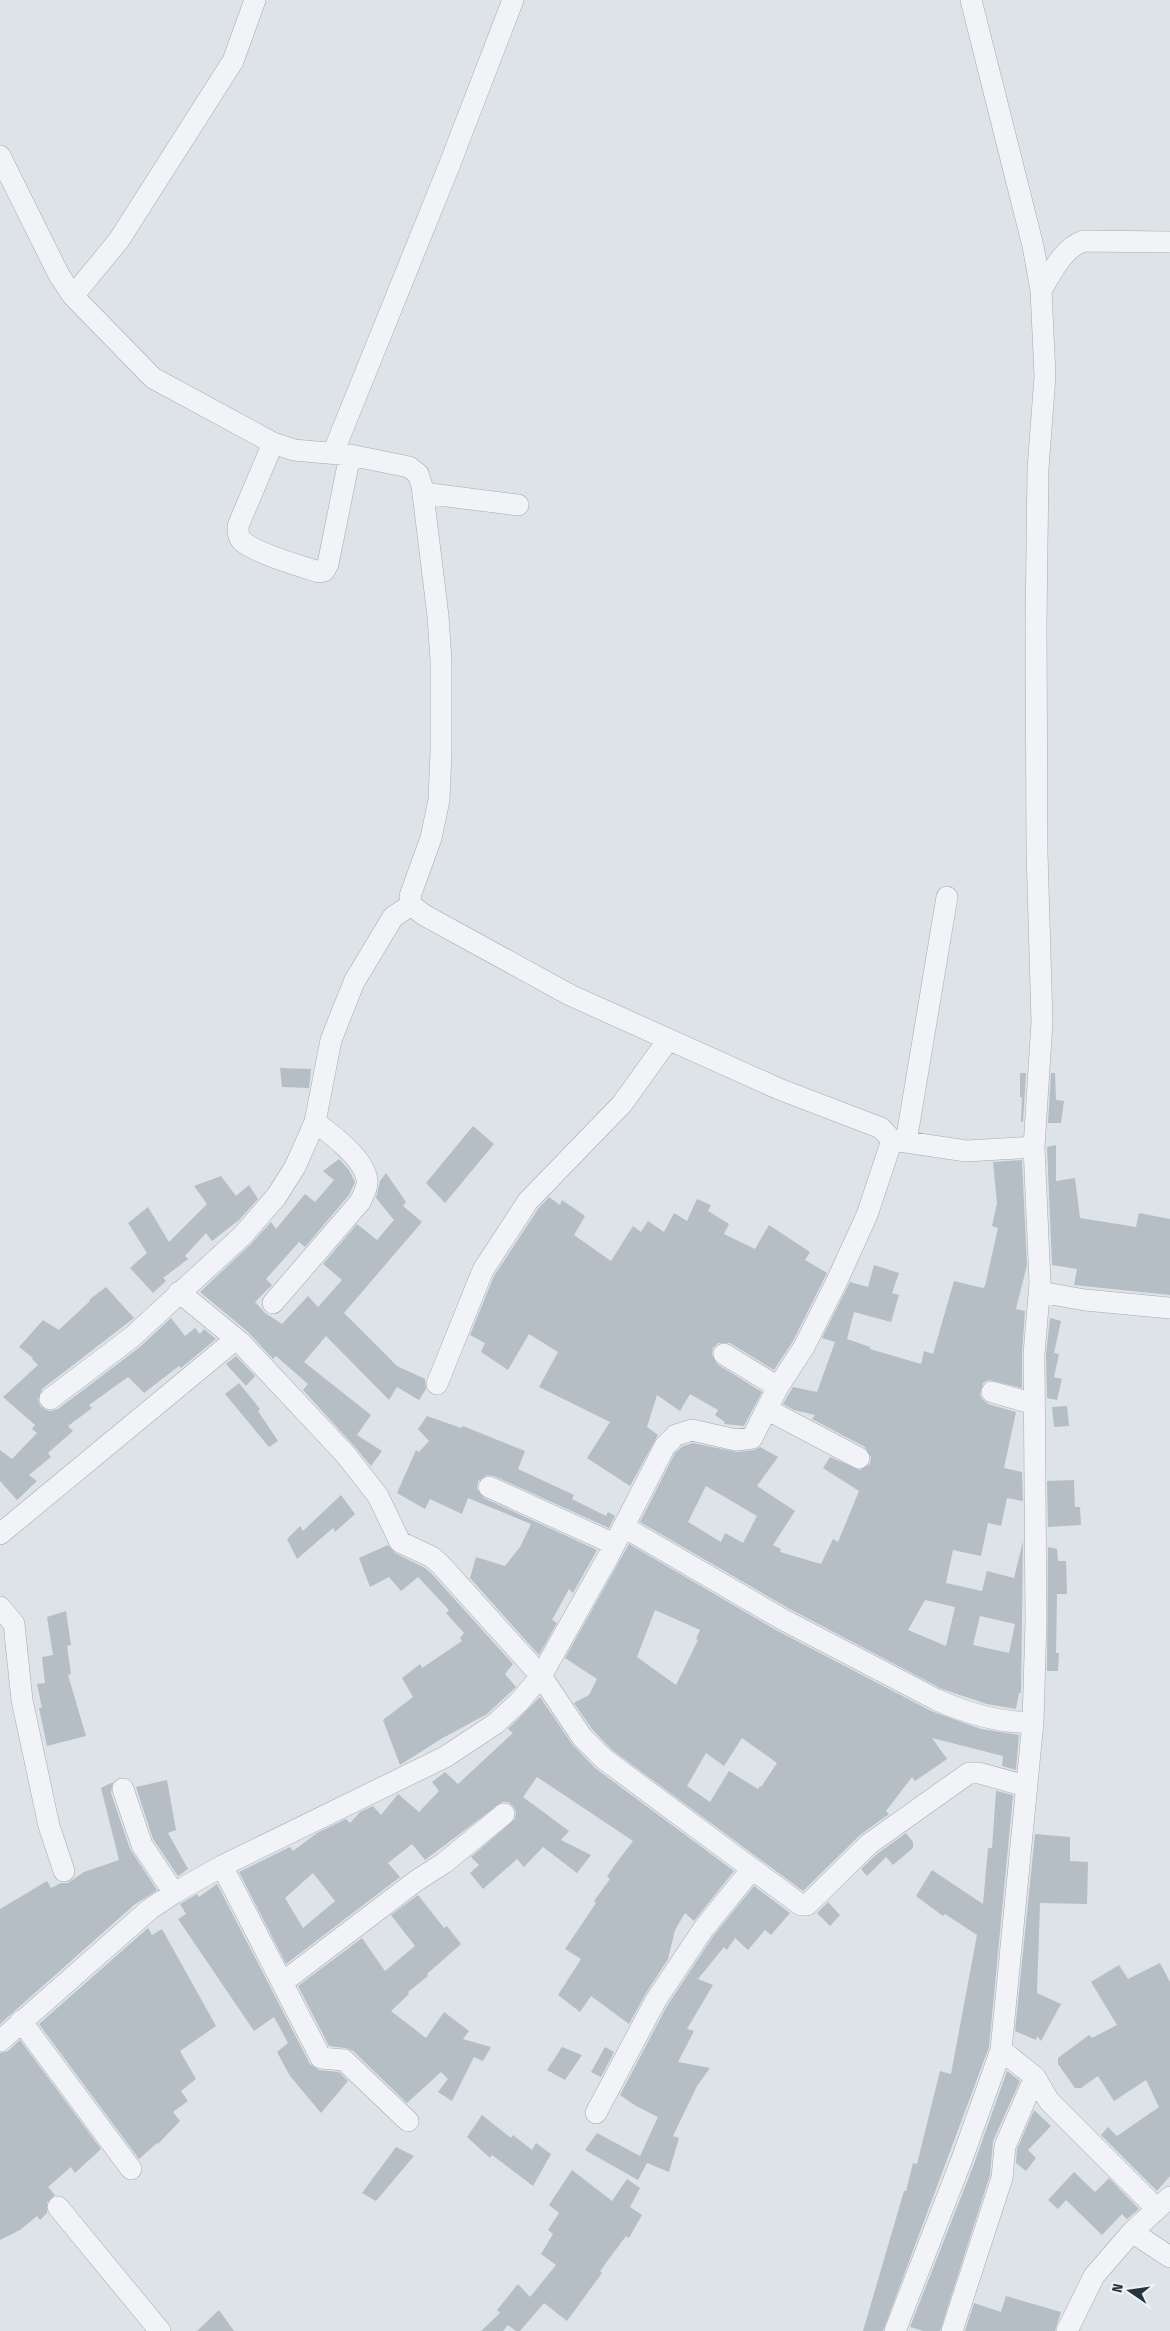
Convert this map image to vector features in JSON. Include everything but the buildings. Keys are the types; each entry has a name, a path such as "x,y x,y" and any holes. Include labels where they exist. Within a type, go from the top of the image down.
{"street":[{"path":"73,296 119,240 233,61 255,0"},
{"path":"273,443 238,526 238,533 242,541 256,549 319,572 324,571 328,564 341,454 513,0"},
{"path":"895,2331 962,2159 1001,2050 1033,1722 1036,1621 1034,1354 1040,1292 1034,1147 1042,1022 1037,852 1036,634 1038,469 1045,376 1041,290 1033,246 971,0"},
{"path":"0,156 59,275 73,296 153,378 273,443 313,453 341,454 409,467 418,474 423,493 438,616 441,661 442,751 439,800 424,863 410,896 408,907 393,917 350,991 331,1040 317,1113 294,1167 266,1209 238,1240 132,1337 50,1399"},
{"path":"1041,290 1060,260 1073,246 1083,241 1170,242"},
{"path":"423,493 518,505"},
{"path":"0,2041 20,2021 150,1909 174,1893 222,1866 445,1757 495,1724 541,1676 619,1536 665,1446 676,1435 692,1430 736,1440 752,1438 768,1410 778,1387 804,1347 868,1215 899,1141 947,897"},
{"path":"408,907 570,995 779,1089 881,1128 899,1141 966,1151 1034,1147"},
{"path":"437,1384 483,1270 528,1201 622,1104 668,1040"},
{"path":"273,1303 360,1202 366,1186 364,1170 317,1113"},
{"path":"179,1292 236,1339 346,1455 378,1496 400,1542 432,1557 440,1564 541,1676 582,1737 604,1759 801,1905 807,1904 869,1844 969,1773 979,1773 1026,1786"},
{"path":"1040,1292 1085,1300 1170,1308"},
{"path":"0,1534 236,1339"},
{"path":"724,1354 778,1387"},
{"path":"992,1392 1034,1404"},
{"path":"768,1410 859,1458"},
{"path":"489,1487 619,1536 952,1707 1012,1723 1033,1722"},
{"path":"0,1606 14,1624 22,1700 49,1826 64,1871"},
{"path":"123,1788 142,1845 174,1893"},
{"path":"283,1982 416,1881 444,1863 504,1814"},
{"path":"222,1866 321,2058 344,2060 408,2121"},
{"path":"596,2113 656,2000 704,1928 752,1869"},
{"path":"20,2021 131,2169"},
{"path":"1001,2050 1035,2077 1049,2101 1163,2203 1132,2232 1094,2276 1067,2331"},
{"path":"952,2331 1002,2178 1005,2146 1035,2077"},
{"path":"58,2207 160,2331"},
{"path":"1132,2232 1170,2257"}]}
